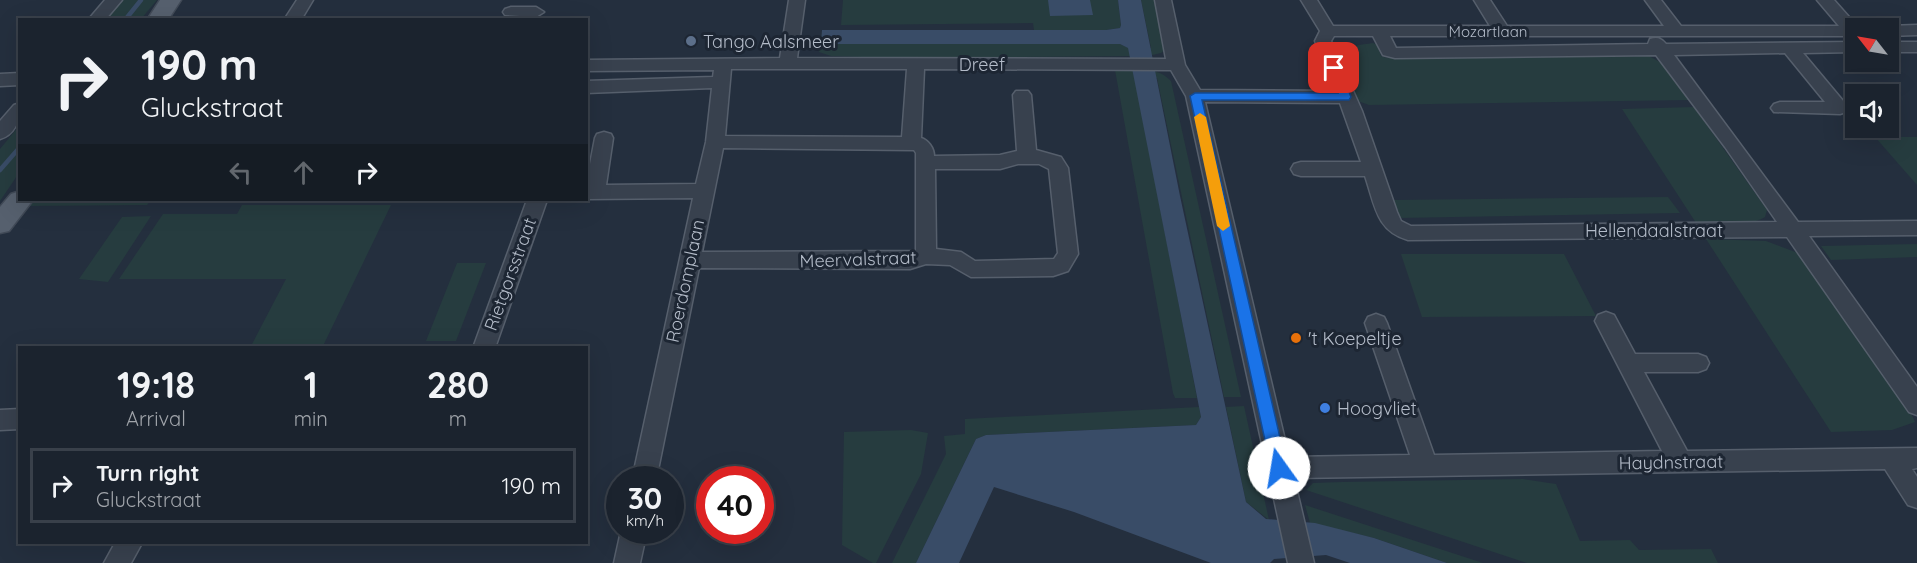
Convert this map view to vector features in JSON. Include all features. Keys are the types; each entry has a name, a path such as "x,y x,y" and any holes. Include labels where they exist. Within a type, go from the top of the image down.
{"main road":[{"path":"158,18 171,0"},
{"path":"0,224 19,201"}],"street":[{"path":"98,18 114,0"},
{"path":"293,18 306,0"},
{"path":"788,63 797,0"},
{"path":"1163,0 1166,64 1195,96 1300,561"},
{"path":"1301,169 1373,169 1353,111 1345,97 1323,41 1328,31 1309,0"},
{"path":"1482,0 1502,32"},
{"path":"1653,0 1677,32"},
{"path":"1825,0 1845,25"},
{"path":"511,12 536,10"},
{"path":"1378,30 1389,51 1395,53 1789,47 1845,38"},
{"path":"1899,31 1917,30"},
{"name":"Mozartlaan","path":"1328,31 1677,32 1845,36"},
{"path":"1648,32 1792,230 1909,384 1917,405"},
{"path":"1899,47 1917,46"},
{"path":"1780,108 1840,108 1789,47"},
{"name":"Dreef","path":"588,87 723,73 788,63 1166,64"},
{"path":"911,143 916,64"},
{"name":"Dreef","path":"588,66 723,73"},
{"name":"Roerdomplaan","path":"647,466 715,142 723,73"},
{"path":"0,80 18,79"},
{"path":"1022,95 1027,157"},
{"path":"1195,96 1345,97"},
{"path":"0,133 18,111"},
{"path":"604,138 591,192 705,191"},
{"path":"715,142 911,143 919,144 925,152 925,163 1000,162 1027,157 1048,159 1054,162 1058,168 1068,254 1066,260 1053,268 977,270 971,269 954,257 926,256"},
{"name":"Meervalstraat","path":"689,260 910,261 926,256 925,163"},
{"name":"Hellendaalstraat","path":"1373,169 1394,226 1408,233 1917,228"},
{"name":"Rietgorsstraat","path":"485,346 537,201"},
{"path":"1606,321 1680,462"},
{"path":"1376,323 1425,465"},
{"path":"1629,363 1698,363"},
{"path":"0,420 18,419"},
{"name":"Haydnstraat","path":"1279,468 1917,458"},
{"path":"1892,460 1917,497"},
{"path":"117,563 128,544"},
{"path":"627,563 631,544"}],"green space":[{"path":"120,0 157,0 142,18 105,18"},
{"path":"843,0 1118,0 1121,25 1120,28 1106,30 1034,30 1033,23 841,25"},
{"path":"1141,0 1158,0 1167,48 1161,53 1148,56 890,58 831,56 819,52 822,30 821,44 1120,44 1129,48 1151,48"},
{"path":"1373,43 1378,45 1381,56 1387,58 1649,56 1665,65 1690,100 1369,105 1358,101 1348,57 1354,47"},
{"path":"1115,70 1152,70 1171,81 1241,397 1224,397 1157,78 1135,78 1197,398 1175,398 1173,393"},
{"path":"1694,107 1767,210 1765,217 1750,223 1698,226 1622,109"},
{"path":"18,127 18,174 0,201 0,149"},
{"path":"1917,137 1917,185 1876,138"},
{"path":"1668,197 1680,213 1398,218 1392,200"},
{"path":"30,201 150,201 147,205 25,206"},
{"path":"242,205 391,205 323,346 251,346 286,279 119,279 163,214 237,214"},
{"path":"151,216 108,282 79,279 122,217"},
{"path":"1706,239 1766,241 1798,253 1909,409 1915,422 1892,430 1831,432"},
{"path":"1917,244 1917,257 1831,260 1821,246"},
{"path":"1401,254 1564,254 1596,316 1422,317"},
{"path":"457,263 486,263 456,341 426,341"},
{"path":"1244,406 1269,520 1246,502 1226,407"},
{"path":"1199,407 1201,417 1196,425 986,435 976,439 916,563 892,563 946,454 944,436 965,434 965,419"},
{"path":"911,430 928,433 921,474 876,563 873,563 842,545 844,432"},
{"path":"1523,479 1556,484 1580,541 1630,540 1639,550 1711,549 1718,563 1527,563 1306,490 1313,483"},
{"path":"1305,505 1483,563 1447,563 1374,538 1310,523"}],"water":[{"path":"1048,0 1090,0 1093,15 1050,16"},
{"path":"1118,0 1141,0 1180,196 1246,502 1266,519 1315,523 1374,538 1447,563 1350,563 1326,555 1274,559 1270,563 1211,563 1074,512 994,487 959,563 916,563 976,439 986,435 1196,425 1201,417 1128,48 1120,44 821,44 822,30 1106,30 1120,28"}],"waterway":[{"path":"127,18 141,0"},
{"path":"0,170 18,149"}],"slow traffic":[{"path":"1200,117 1223,226"}],"place":[{"name":"Tango Aalsmeer","path":"691,41"},
{"name":"'t Koepeltje","path":"1296,338"},
{"name":"Hoogvliet","path":"1325,408"}],"route":[{"path":"1279,468 1195,96 1345,97 1334,68"}]}
